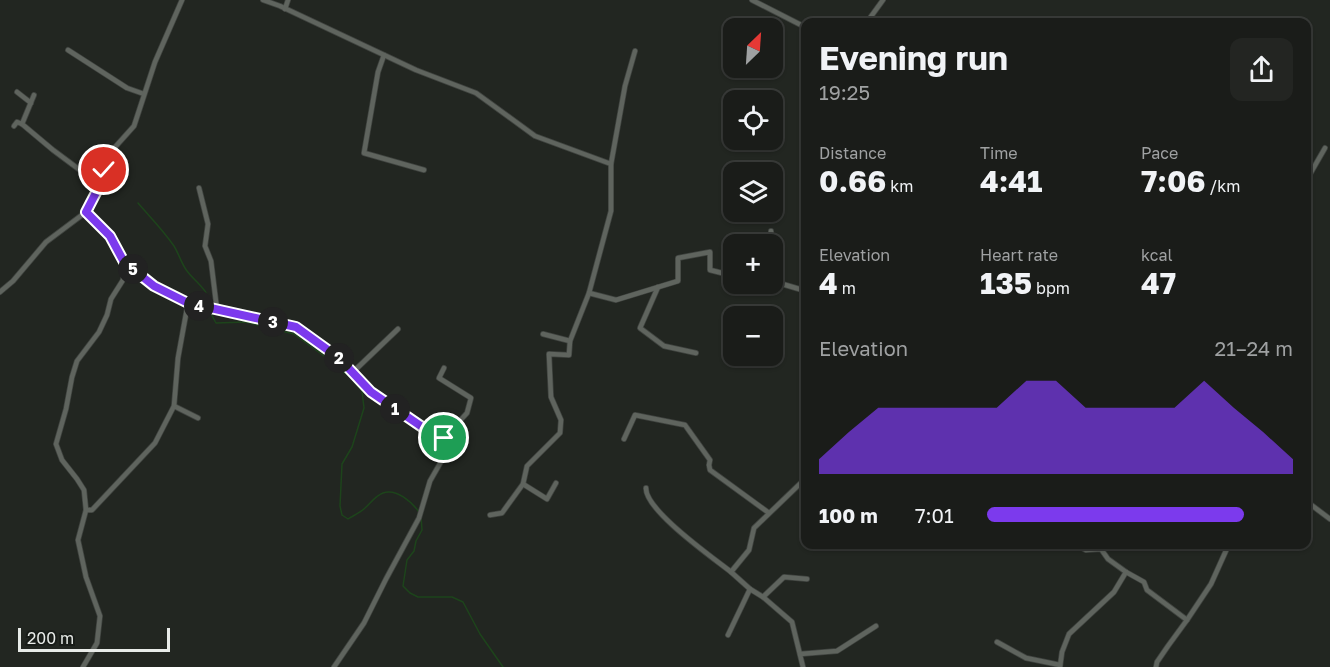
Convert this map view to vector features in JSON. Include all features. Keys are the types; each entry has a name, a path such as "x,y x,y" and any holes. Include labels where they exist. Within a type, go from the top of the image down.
{"street":[{"path":"0,292 46,242 86,212 100,185 108,155 134,126 155,62 182,0"},
{"path":"263,0 416,70 476,93 535,136 611,164"},
{"path":"285,9 288,0"},
{"path":"752,0 801,25"},
{"path":"870,18 883,0"},
{"path":"68,50 127,88 144,94"},
{"path":"490,515 502,513 523,484 527,466 560,433 561,420 551,397 549,354 569,355 570,341 589,293 611,211 611,164 625,86 635,51"},
{"path":"384,55 378,72 364,153 424,170"},
{"path":"17,92 31,102"},
{"path":"21,124 34,95"},
{"path":"14,126 17,122 21,124 100,185"},
{"path":"1311,172 1325,148"},
{"path":"104,170 125,161"},
{"path":"199,188 208,224 205,246 211,261 217,310"},
{"path":"86,212 110,236 124,262 154,286 188,303 296,327 339,358 371,392 450,446"},
{"path":"589,293 616,300 678,281 678,258 710,252 710,270 723,273"},
{"path":"83,667 97,643 100,616 86,577 78,540 86,510 84,490 62,460 56,444 77,361 99,332 111,299 123,280 124,262"},
{"path":"783,284 801,290"},
{"path":"658,287 640,328 664,346 696,354"},
{"path":"86,510 92,510 155,443 174,406 178,358 188,303"},
{"path":"353,372 398,329"},
{"path":"543,334 570,341"},
{"path":"444,368 438,378 471,398 467,412 444,438 450,446"},
{"path":"174,406 198,418"},
{"path":"624,439 635,416 685,425 710,460 710,470 769,513"},
{"path":"334,667 364,623 419,518 430,481 450,446"},
{"path":"523,484 547,499 556,483"},
{"path":"731,572 749,550 754,528 801,483"},
{"path":"646,488 646,494 657,510 675,528 792,622 803,667"},
{"path":"1311,505 1330,519"},
{"path":"1084,549 1101,549 1108,559 1144,582 1147,590 1187,620"},
{"path":"1156,667 1157,662 1210,584 1227,549"},
{"path":"997,642 1026,658 1060,666 1062,652 1069,634 1114,592 1126,572"},
{"path":"762,597 784,577 807,579"},
{"path":"728,635 750,589"},
{"path":"800,654 837,651 876,626"}],"waterway":[{"path":"138,203 174,246 187,271 205,291 209,305"},
{"path":"209,310 216,323 246,322 294,334 331,361 362,391 364,408 352,447 342,464 340,506 342,515 348,519 363,510 378,496 388,492 403,497 419,512"},
{"path":"421,516 422,530 414,551 407,560 403,586 418,597 452,597 463,602 480,634 503,667"}],"route":[{"path":"104,170 100,185 86,212 110,236 124,262 154,286 188,303 296,327 339,358 371,392 450,446 444,438"}]}
